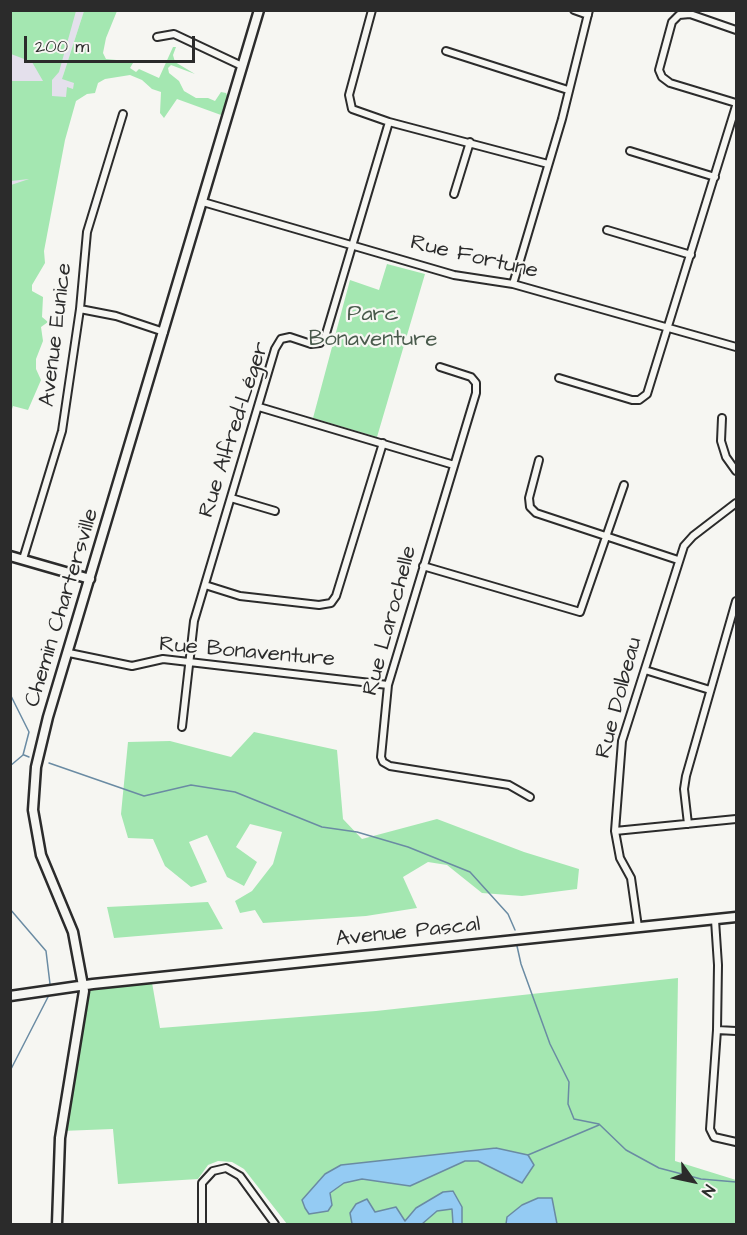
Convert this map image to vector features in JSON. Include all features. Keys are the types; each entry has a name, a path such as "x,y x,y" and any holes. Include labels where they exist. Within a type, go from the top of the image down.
{"street":[{"name":"Chemin Chartersville","path":"57,1224 60,1137 84,999 84,985 74,932 40,855 33,810 37,761 259,10"},
{"path":"372,10 348,100 355,111 548,164"},
{"path":"513,284 588,13 574,10"},
{"path":"560,378 632,400 642,399 649,391 736,104 670,83 662,77 659,70 672,22 679,15 690,14 736,30"},
{"path":"157,37 174,34 242,66"},
{"path":"446,51 568,90"},
{"name":"Avenue Eunice","path":"23,559 62,431 80,309 87,232 123,114"},
{"name":"Rue Alfred-Léger","path":"182,727 194,621 260,406 275,349 281,339 290,337 311,344 320,343 325,337 389,122"},
{"path":"454,194 470,142"},
{"path":"630,151 715,177"},
{"name":"Rue Fortune","path":"203,202 454,275 513,284 669,326 736,347"},
{"path":"607,230 691,255"},
{"path":"80,309 116,315 164,332"},
{"name":"Rue Larochelle","path":"440,367 471,377 476,383 476,393 388,685 381,754 383,762 396,767 509,785 530,796"},
{"path":"260,406 454,465"},
{"path":"722,418 721,441 726,457 736,471"},
{"path":"205,585 240,596 319,605 331,603 336,596 383,443"},
{"path":"539,460 529,498 533,510 678,560"},
{"path":"423,566 580,612 624,485"},
{"path":"231,498 275,511"},
{"name":"Rue Dolbeau","path":"638,927 631,878 620,858 615,831 620,752 678,560 693,536 736,503"},
{"path":"10,556 90,579"},
{"path":"688,824 685,783 736,601"},
{"name":"Rue Bonaventure","path":"69,652 132,666 163,659 388,685"},
{"path":"645,670 710,690"},
{"path":"615,831 736,819"},
{"name":"Avenue Pascal","path":"10,996 84,985 736,917"},
{"path":"715,920 718,965 717,1030 710,1129 714,1137 736,1142"},
{"path":"717,1030 736,1031"},
{"path":"202,1224 202,1183 213,1171 226,1168 240,1176 275,1224"}],"shaded area":[{"path":"11,11 84,11 63,76 75,83 52,178 11,195"}],"green space":[{"path":"11,11 76,11 59,72 52,80 52,96 66,97 67,87 73,89 74,83 62,79 84,11 117,11 106,38 103,53 106,59 133,63 130,68 136,72 139,69 159,78 173,47 176,47 173,55 175,62 195,74 171,65 168,68 169,73 179,81 184,91 196,98 208,98 215,101 221,92 226,93 228,97 221,115 177,99 164,118 160,113 161,92 130,75 105,79 98,83 95,93 87,94 76,101 65,140 44,251 45,263 32,285 32,291 43,297 42,317 48,322 41,327 43,341 36,359 36,369 41,380 28,410 13,406 11,412 11,185 29,179 11,181 11,81 43,81 32,62 11,54"},
{"name":"Parc Bonaventure","path":"387,264 425,274 377,437 313,418 350,280 379,290"},
{"path":"254,732 337,750 343,819 362,839 437,819 524,852 579,869 577,889 522,896 482,893 447,865 428,862 403,877 417,908 366,916 263,923 255,910 240,913 235,901 252,891 273,864 282,832 250,824 236,847 257,862 244,886 227,877 207,835 189,842 207,882 191,887 165,866 153,839 128,838 121,814 128,742 170,741 231,757"},
{"path":"208,902 223,929 114,938 107,907"},
{"path":"151,977 160,1028 376,1011 678,978 675,1161 736,1180 736,1224 287,1224 244,1169 232,1162 218,1161 208,1165 198,1179 118,1184 113,1129 61,1131 84,985"}],"water":[{"path":"496,1148 528,1155 534,1165 522,1183 478,1161 465,1161 410,1186 362,1179 344,1183 330,1193 332,1205 328,1211 309,1214 302,1200 325,1174 341,1165"},
{"path":"453,1191 462,1207 462,1224 453,1224 452,1209 437,1211 422,1224 352,1224 350,1213 356,1204 367,1199 375,1212 396,1207 405,1221 416,1208 443,1192"},
{"path":"538,1198 552,1198 557,1224 506,1224 507,1217 522,1205"}],"waterway":[{"path":"10,694 29,732 23,755 10,766"},
{"path":"24,755 29,757"},
{"path":"49,763 144,796 191,785 235,792 322,827 357,832 408,847 470,872 508,914 515,930"},
{"path":"10,909 46,951 50,984"},
{"path":"517,946 521,964 550,1044 569,1082 568,1104 574,1119 599,1124 626,1150 659,1168 701,1179 736,1182"},
{"path":"10,1071 48,997"},
{"path":"528,1155 599,1125"}]}
